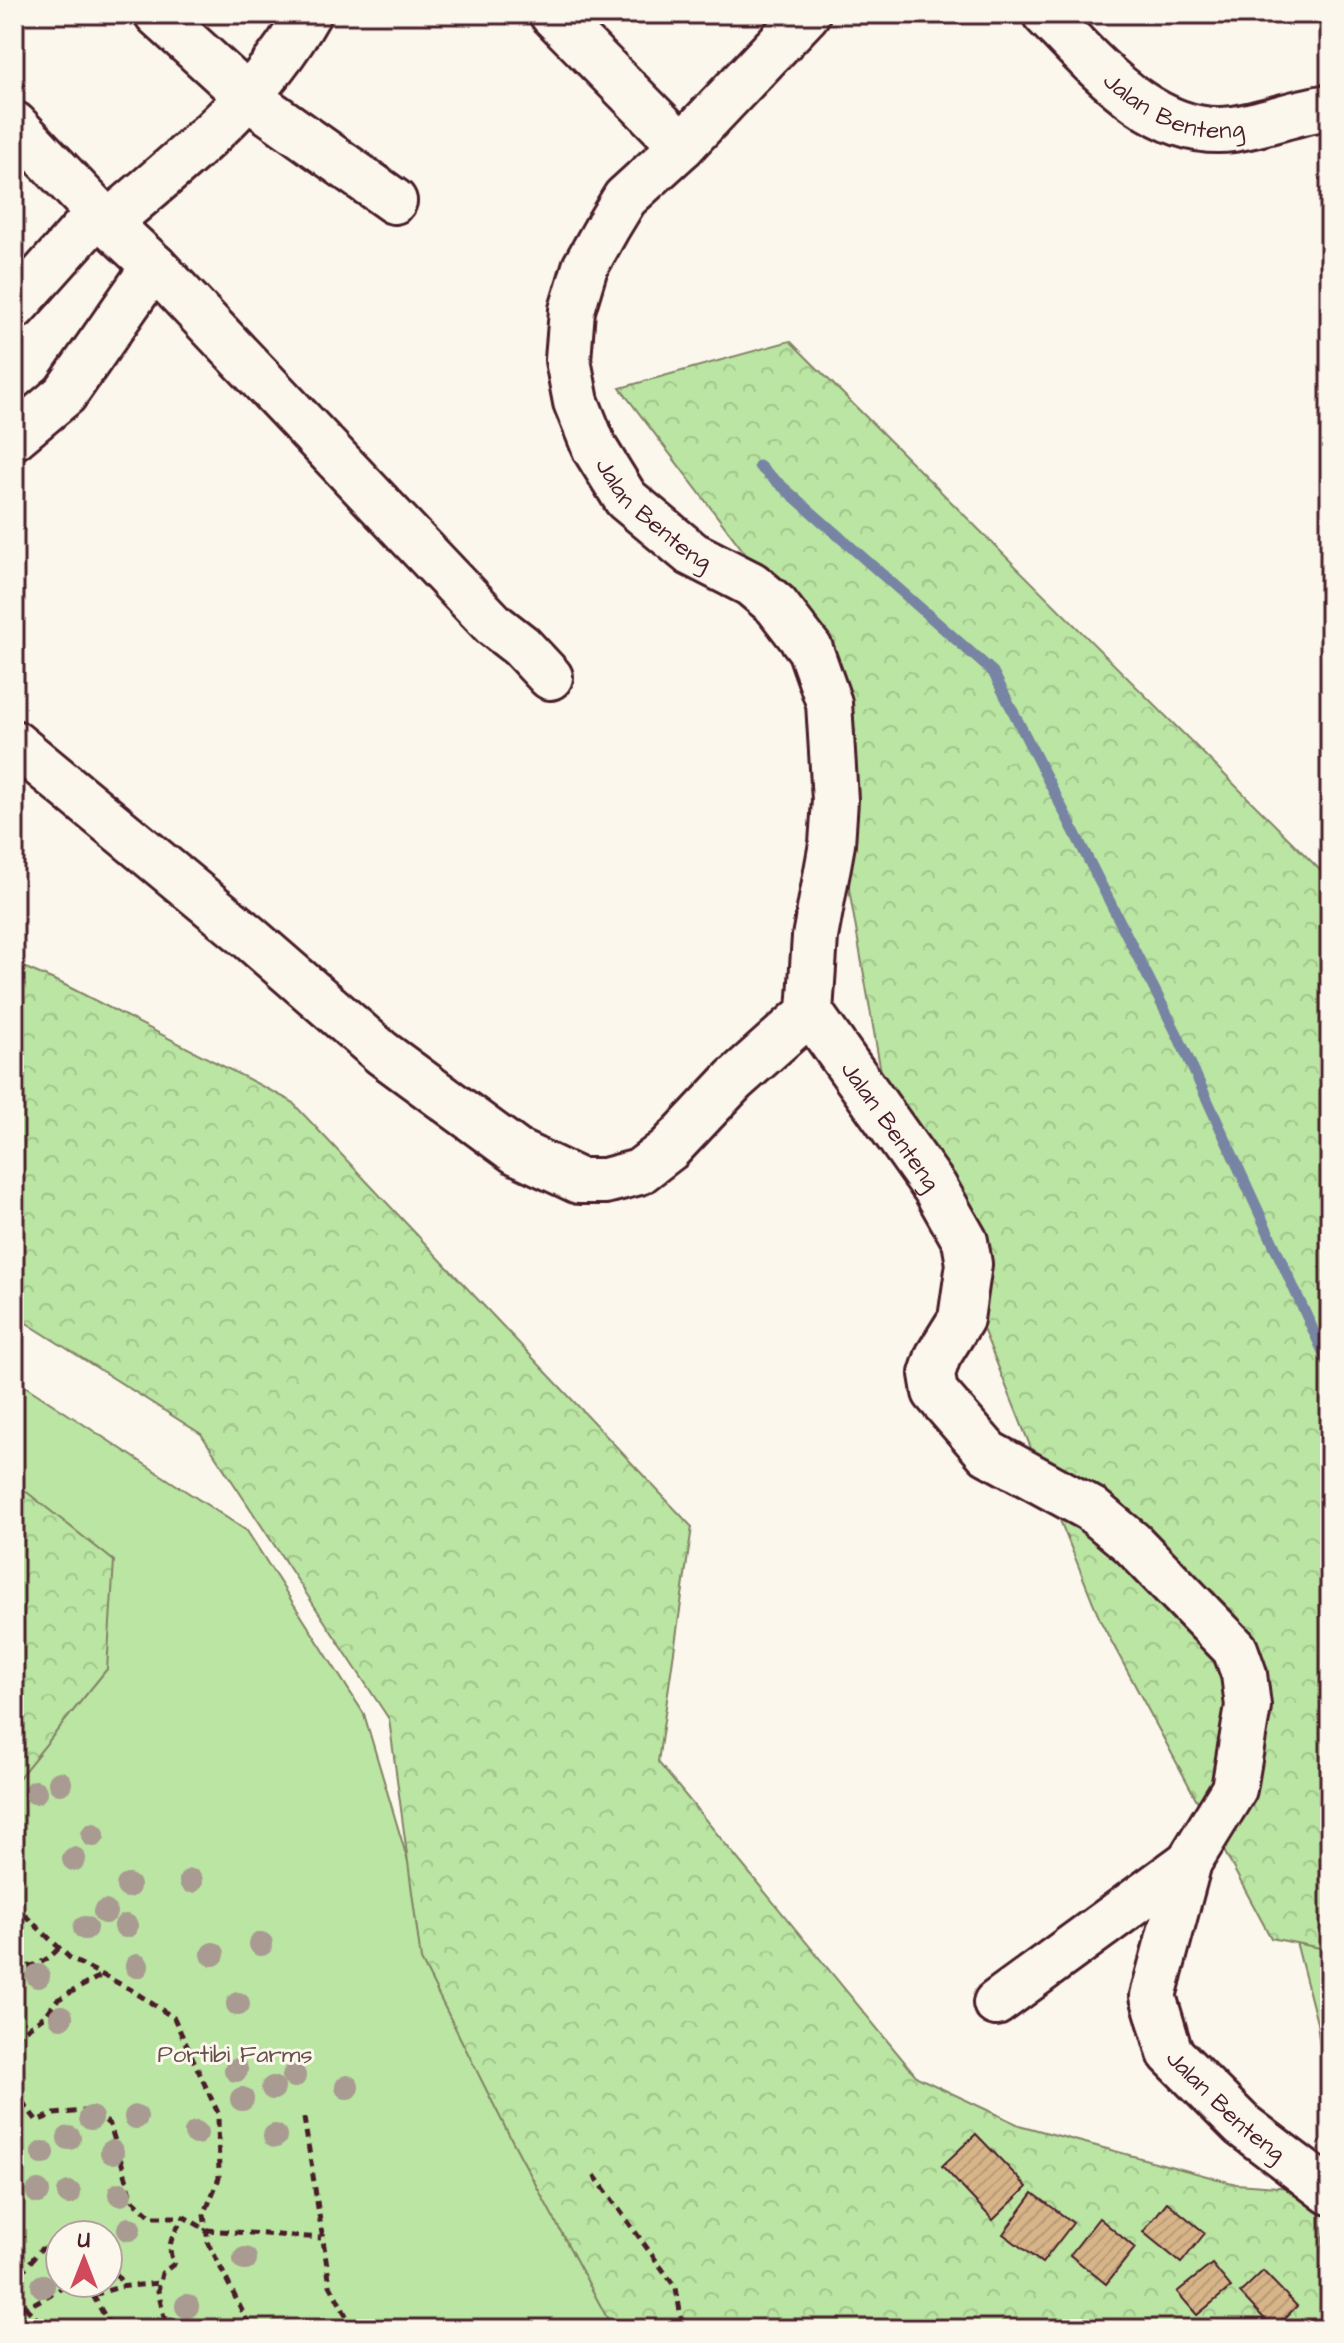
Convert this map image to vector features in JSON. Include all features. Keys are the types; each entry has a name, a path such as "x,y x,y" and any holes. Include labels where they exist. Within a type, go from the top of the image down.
{"street":[{"path":"157,14 249,98 394,201"},
{"path":"14,307 103,218 216,132 249,98 294,40 308,14"},
{"path":"552,14 682,146"},
{"name":"Jalan Benteng","path":"807,14 682,146 625,198 585,267 572,310 568,360 576,402 595,449 626,499 692,554 751,584 776,605 810,649 829,703 835,800 832,844 815,937 810,1012 950,1211 965,1241 969,1264 961,1319 938,1356 932,1374 935,1392 988,1453 1091,1509 1132,1543 1235,1649 1244,1674 1248,1706 1234,1789 1189,1862 1153,1996 1170,2053 1242,2125 1330,2192"},
{"name":"Jalan Benteng","path":"1045,14 1141,105 1166,120 1205,130 1233,129 1330,107"},
{"path":"14,124 103,218 154,266 494,625 521,646 550,677"},
{"path":"14,437 65,394 154,266"},
{"path":"14,743 250,938 382,1053 517,1152 579,1181 622,1178 649,1164 669,1149 734,1080 810,1012"},
{"path":"996,2003 1189,1862"}],"path":[{"path":"14,1905 71,1959 174,2018 218,2113 219,2178 204,2215 208,2242 251,2329"},
{"path":"14,1968 47,1961 59,1948"},
{"path":"14,2037 46,2015 57,2000 102,1975"},
{"path":"14,2091 37,2121 54,2114 93,2110 110,2125 133,2200 152,2217 184,2217 207,2230 321,2238"},
{"path":"304,2118 330,2285 353,2329"},
{"path":"594,2175 676,2288 683,2329"},
{"path":"184,2217 172,2234 168,2251 174,2264 162,2273 158,2291 164,2317 193,2329"},
{"path":"44,2249 16,2282 18,2296 47,2329"},
{"path":"125,2287 160,2282"},
{"path":"14,2318 44,2298"},
{"path":"96,2299 112,2329"},
{"path":"171,2329 185,2326"}],"green space":[{"path":"790,341 1330,880 1330,1950 1271,1938 1101,1622 882,1078 804,631 620,388"},
{"path":"14,963 61,983 291,1101 692,1527 658,1762 917,2077 1019,2125 1236,2184 1319,2190 1330,2329 613,2329 506,2129 421,1960 389,1719 201,1434 14,1315"},
{"name":"Portibi Farms","path":"14,1379 247,1531 364,1714 461,2039 620,2329 14,2329"},
{"path":"14,1482 114,1561 107,1669 14,1784"},
{"path":"1269,1837 1330,1873 1330,2123 1317,2023"}],"building":[{"path":"976,2134 1027,2187 993,2220 942,2166"},
{"path":"1033,2193 1073,2223 1042,2263 1003,2234"},
{"path":"1167,2202 1205,2233 1181,2263 1143,2232"},
{"path":"1099,2218 1135,2248 1106,2284 1070,2255"},
{"path":"1212,2264 1231,2287 1197,2315 1177,2292"},
{"path":"1263,2271 1297,2306 1274,2329 1240,2293"}],"waterway":[{"path":"759,466 993,672 1177,1034 1330,1367"}]}
